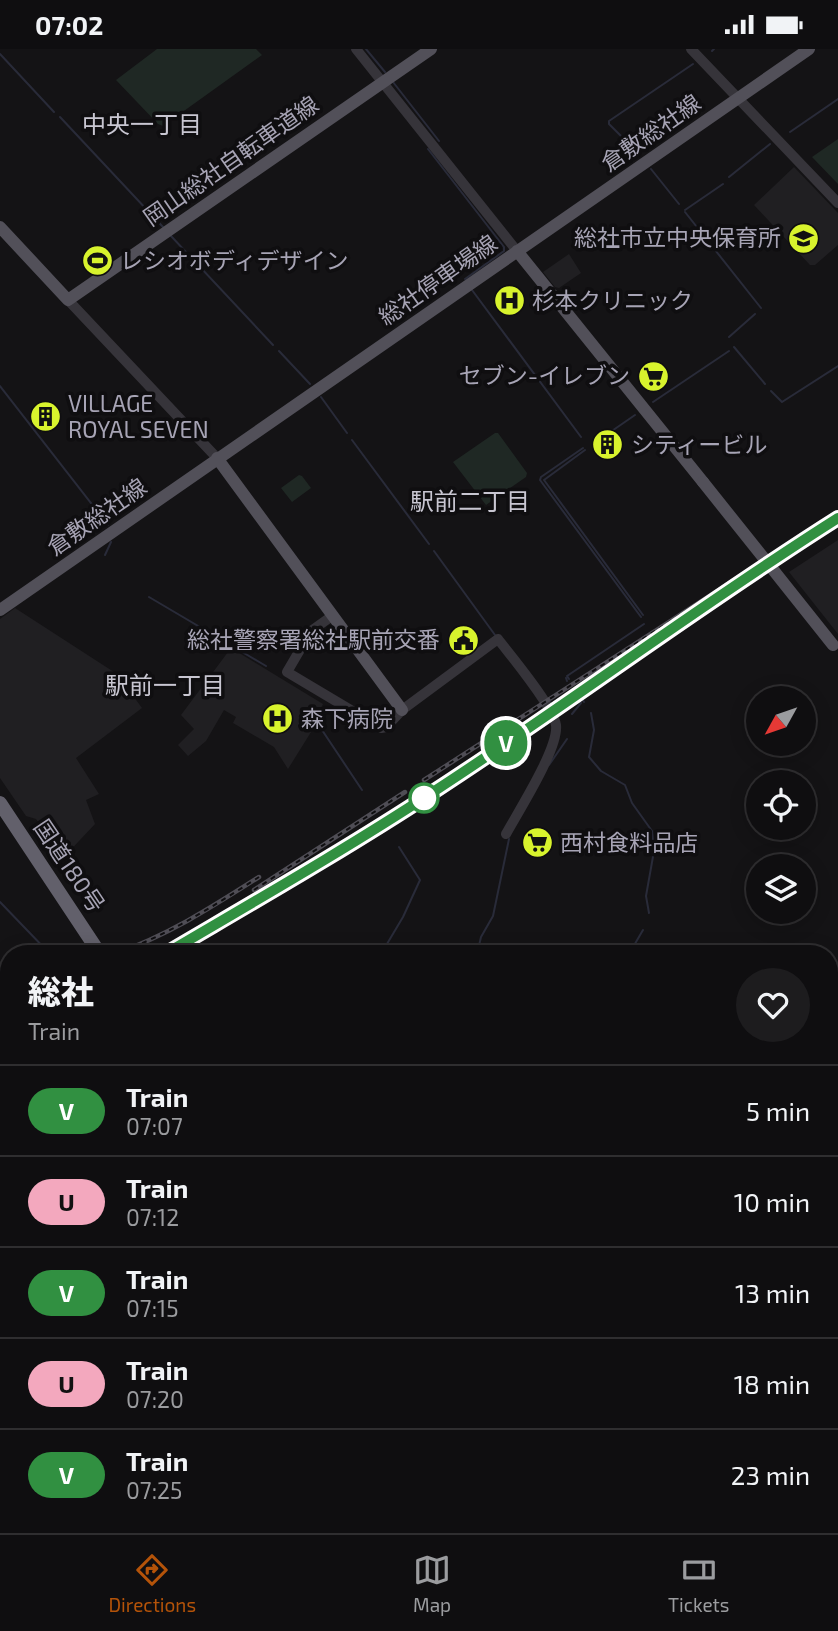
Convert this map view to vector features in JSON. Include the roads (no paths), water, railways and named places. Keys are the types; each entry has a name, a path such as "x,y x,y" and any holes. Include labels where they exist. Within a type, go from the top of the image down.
{"highway":[{"name":"国道180号","path":"0,803 94,945"}],"main road":[{"name":"岡山総社自転車道線","path":"68,299 431,49"},
{"name":"倉敷総社線","path":"517,251 809,49"},
{"path":"0,227 68,299"},
{"name":"総社停車場線","path":"217,458 517,251 836,648"},
{"name":"倉敷総社線","path":"0,610 217,458"},
{"path":"217,458 402,710"}],"street":[{"path":"356,49 517,251"},
{"path":"691,49 838,203"},
{"path":"68,299 217,458"},
{"path":"332,616 311,631 287,672 381,728 389,725 402,710 498,639 537,691 556,725 555,738 545,763 506,834"}],"waterway":[{"path":"366,49 385,72"},
{"path":"0,54 54,112"},
{"path":"640,155 609,121 693,64"},
{"path":"393,82 439,141"},
{"path":"790,132 838,99"},
{"path":"60,117 163,227"},
{"path":"729,177 770,144"},
{"path":"428,149 504,247 504,251 465,279"},
{"path":"651,169 679,204"},
{"path":"685,210 723,184"},
{"path":"685,212 761,308"},
{"path":"171,236 273,345"},
{"path":"472,290 581,437"},
{"path":"729,337 755,314"},
{"path":"734,347 765,384"},
{"path":"279,351 310,384"},
{"path":"653,402 729,351"},
{"path":"771,391 782,402 838,366"},
{"path":"0,386 108,525"},
{"path":"321,397 347,433"},
{"path":"593,444 635,415"},
{"path":"352,440 429,544"},
{"path":"583,448 540,480 641,617"},
{"path":"585,450 544,480 643,615"},
{"path":"105,555 111,542"},
{"path":"434,551 495,635"},
{"path":"149,597 266,666"},
{"path":"569,679 567,676 644,624"},
{"path":"572,714 580,701"},
{"path":"322,710 316,721 362,790"},
{"path":"591,713 594,730 589,757 601,771 625,785 632,803 652,831 654,851 646,896 649,913"},
{"path":"549,765 567,739"},
{"path":"479,945 493,916 509,839"},
{"path":"386,945 420,880 399,847"},
{"path":"0,902 41,945"},
{"path":"634,945 643,930"}],"railway":[{"path":"424,780 838,513"},
{"path":"433,792 580,692"},
{"path":"254,890 405,792"},
{"path":"180,945 427,796"},
{"path":"138,945 171,930 259,877"}],"train":[{"name":"V","path":"180,945 433,792 745,577 838,518"}],"place":[{"name":"総社市立中央保育所","path":"804,238"},
{"name":"レシオボディデザイン","path":"97,261"},
{"name":"杉本クリニック","path":"509,301"},
{"name":"セブン-イレブン","path":"653,376"},
{"name":"VILLAGE ROYAL SEVEN","path":"45,417"},
{"name":"シティービル","path":"608,445"},
{"name":"総社警察署総社駅前交番","path":"463,640"},
{"name":"森下病院","path":"278,719"},
{"name":"西村食料品店","path":"537,843"}],"district":[{"name":"中央一丁目","path":"142,125"},
{"name":"駅前二丁目","path":"470,502"},
{"name":"駅前一丁目","path":"165,686"}]}
